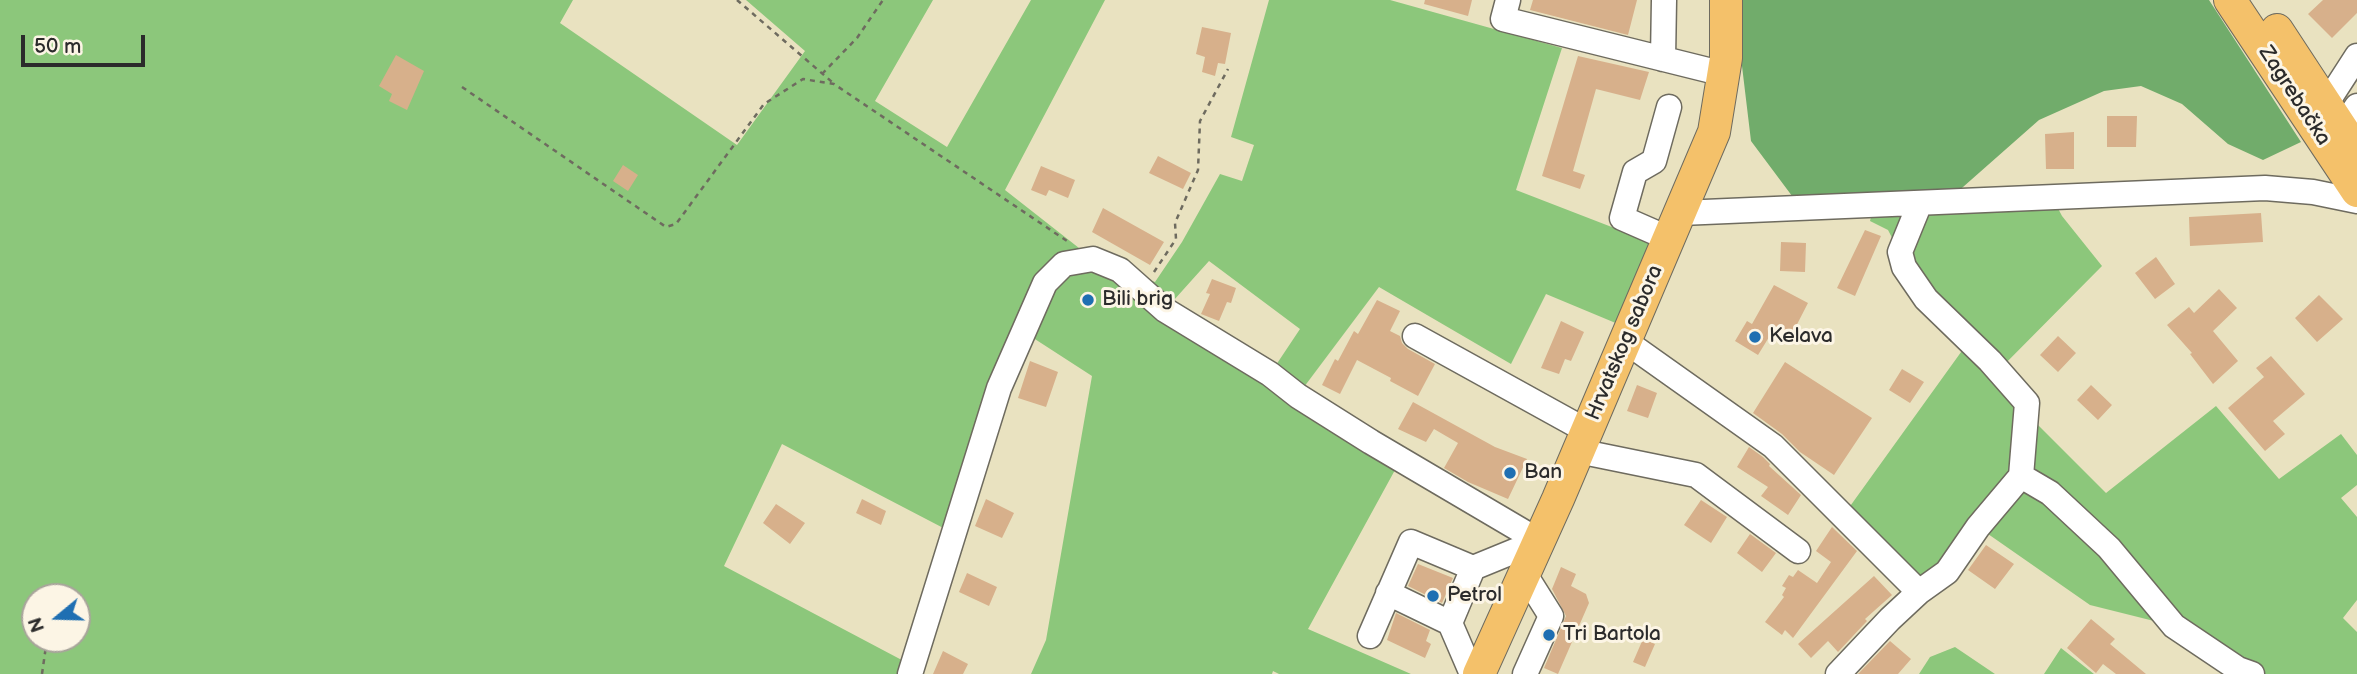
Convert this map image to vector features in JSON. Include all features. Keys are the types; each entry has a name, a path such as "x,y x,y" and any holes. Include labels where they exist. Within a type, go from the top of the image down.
{"main road":[{"name":"Hrvatskog sabora","path":"1479,674 1676,226 1714,132 1724,74 1726,0"},
{"name":"Zagrebačka","path":"2230,0 2357,191"},
{"name":"Zagrebačka","path":"2256,0 2345,122"}],"street":[{"path":"1508,0 1503,19 1724,74"},
{"path":"1663,59 1664,0"},
{"path":"2345,122 2357,56"},
{"path":"1670,107 1654,161 1635,172 1622,218 1676,226 1920,203 2265,188 2313,192 2357,201"},
{"path":"1838,674 1890,619 1919,592 1947,572 1978,527 2021,476 2027,403 1990,361 1926,299 1904,267 1900,252 1920,203"},
{"path":"910,674 1004,376 1045,283 1064,264 1093,259 1120,270 1165,310 1270,374 1298,396 1371,442 1539,541"},
{"path":"1415,337 1582,441 1696,475 1798,551"},
{"path":"1625,341 1773,446 1919,592"},
{"path":"2021,476 2050,493 2109,548 2174,626 2238,669 2252,674"},
{"path":"1370,636 1411,542 1473,568 1539,541"},
{"path":"1450,623 1473,568"},
{"path":"1524,573 1551,616 1525,674"},
{"path":"1388,593 1450,623 1472,674"}],"path":[{"path":"737,0 834,84 1093,259"},
{"path":"822,74 857,38 883,0"},
{"path":"1142,290 1176,239 1175,223 1198,170 1200,121 1228,69"},
{"path":"463,87 666,227 676,224 764,104 803,79 834,84"},
{"path":"41,674 45,653"}],"green space":[{"path":"0,0 573,0 560,23 737,145 805,51 746,0 933,0 875,101 947,147 1031,0 1105,0 1005,190 1093,259 1155,282 1182,242 1220,174 1242,181 1254,145 1231,137 1269,0 1390,0 1562,48 1516,190 1666,248 1630,329 1546,294 1511,364 1379,287 1298,395 1401,459 1308,629 1411,674 1279,674 1273,671 1272,674 1031,674 1046,640 1092,376 1024,332 951,532 782,444 724,566 915,667 913,674 0,674","holes":["1209,261 1300,329 1270,374 1165,310"]},
{"path":"1743,0 2209,0 2301,142 2263,160 2228,144 2182,104 2141,86 2104,91 2039,120 1946,202 1801,208 1751,141 1742,66"},
{"path":"2052,197 2062,216 2102,266 1991,378 2106,493 2216,406 2279,479 2341,434 2357,455 2357,485 2341,498 2357,517 2357,600 2343,618 2357,632 2357,674 2252,674 2174,626 2090,605 1978,527 1919,592 1843,516 1969,341 1918,288 1888,230 1870,221 1874,205"},
{"path":"1955,647 1995,674 1919,674 1930,657"},
{"path":"2061,648 2094,674 2044,674"}],"building":[{"path":"1425,0 1472,0 1468,16 1424,4"},
{"path":"1533,0 1637,0 1628,35 1530,10"},
{"path":"2323,0 2357,0 2357,13 2332,38 2308,14"},
{"path":"1202,27 1231,33 1225,64 1218,63 1215,76 1202,72 1205,57 1196,54"},
{"path":"396,55 424,71 407,110 389,101 392,94 379,86"},
{"path":"1578,56 1649,72 1640,100 1596,89 1573,171 1585,175 1580,189 1542,176"},
{"path":"2107,116 2137,116 2136,147 2107,147"},
{"path":"2074,132 2074,169 2046,169 2045,134"},
{"path":"1158,156 1191,173 1183,189 1149,173"},
{"path":"623,165 638,175 628,191 613,181"},
{"path":"1041,166 1075,180 1068,198 1049,190 1046,196 1031,190"},
{"path":"1103,208 1164,242 1150,265 1092,232"},
{"path":"2261,213 2263,242 2190,246 2189,217"},
{"path":"1865,230 1881,236 1855,296 1837,288"},
{"path":"1781,242 1806,243 1805,272 1780,271"},
{"path":"2156,257 2175,284 2155,299 2135,273"},
{"path":"1212,279 1236,288 1231,303 1227,302 1219,321 1201,314 1210,294 1206,293"},
{"path":"1774,285 1808,303 1790,338 1774,329 1758,355 1735,341 1747,321 1752,324"},
{"path":"2219,289 2237,308 2213,331 2238,361 2213,384 2190,354 2192,353 2167,325 2189,307 2194,313"},
{"path":"2319,295 2343,319 2317,342 2295,318"},
{"path":"1377,300 1400,311 1390,331 1400,336 1408,349 1435,364 1418,396 1357,360 1340,394 1322,385 1335,359 1338,361 1354,331 1358,334"},
{"path":"1561,321 1584,332 1571,361 1565,359 1559,374 1541,368"},
{"path":"2058,336 2076,353 2058,372 2040,355"},
{"path":"2271,356 2305,394 2273,421 2285,434 2265,451 2228,408 2264,377 2256,368"},
{"path":"1030,361 1058,372 1046,407 1018,398"},
{"path":"1785,362 1872,418 1834,475 1800,452 1782,434 1753,413"},
{"path":"1902,369 1924,382 1910,403 1889,390"},
{"path":"1637,385 1657,393 1648,418 1627,411"},
{"path":"2091,385 2112,405 2098,420 2077,400"},
{"path":"1413,402 1495,447 1527,459 1508,499 1468,482 1444,468 1458,443 1434,429 1426,442 1398,429"},
{"path":"1749,447 1763,457 1769,466 1801,495 1788,515 1761,496 1768,487 1737,467"},
{"path":"862,499 886,511 881,525 856,513"},
{"path":"986,499 1014,513 1002,538 975,526"},
{"path":"1701,500 1727,517 1711,543 1684,525"},
{"path":"776,504 805,523 790,544 763,523"},
{"path":"1832,527 1857,551 1793,638 1785,630 1782,635 1765,622 1784,597 1782,595 1786,588 1782,586 1789,575 1793,577 1798,570 1817,583 1831,562 1816,551"},
{"path":"1750,534 1776,553 1762,572 1737,553"},
{"path":"1986,545 2014,564 1995,589 1968,570"},
{"path":"1418,564 1453,578 1442,603 1408,586"},
{"path":"1561,567 1576,574 1571,586 1586,594 1589,603 1558,674 1544,668 1566,616 1552,589"},
{"path":"967,573 997,587 989,606 959,592"},
{"path":"1874,576 1892,595 1865,619 1867,621 1838,652 1828,641 1811,658 1798,644"},
{"path":"1396,613 1430,630 1426,641 1431,644 1425,658 1387,640"},
{"path":"2091,619 2115,639 2110,644 2146,674 2116,674 2103,664 2096,673 2067,648"},
{"path":"1643,639 1655,644 1645,667 1633,662"},
{"path":"1890,641 1911,659 1898,674 1858,674"},
{"path":"943,651 968,664 963,674 933,674"}],"place":[{"name":"Bili brig","path":"1088,300"},
{"name":"Kelava","path":"1755,337"},
{"name":"Ban","path":"1510,473"},
{"name":"Petrol","path":"1433,596"},
{"name":"Tri Bartola","path":"1549,635"}]}
